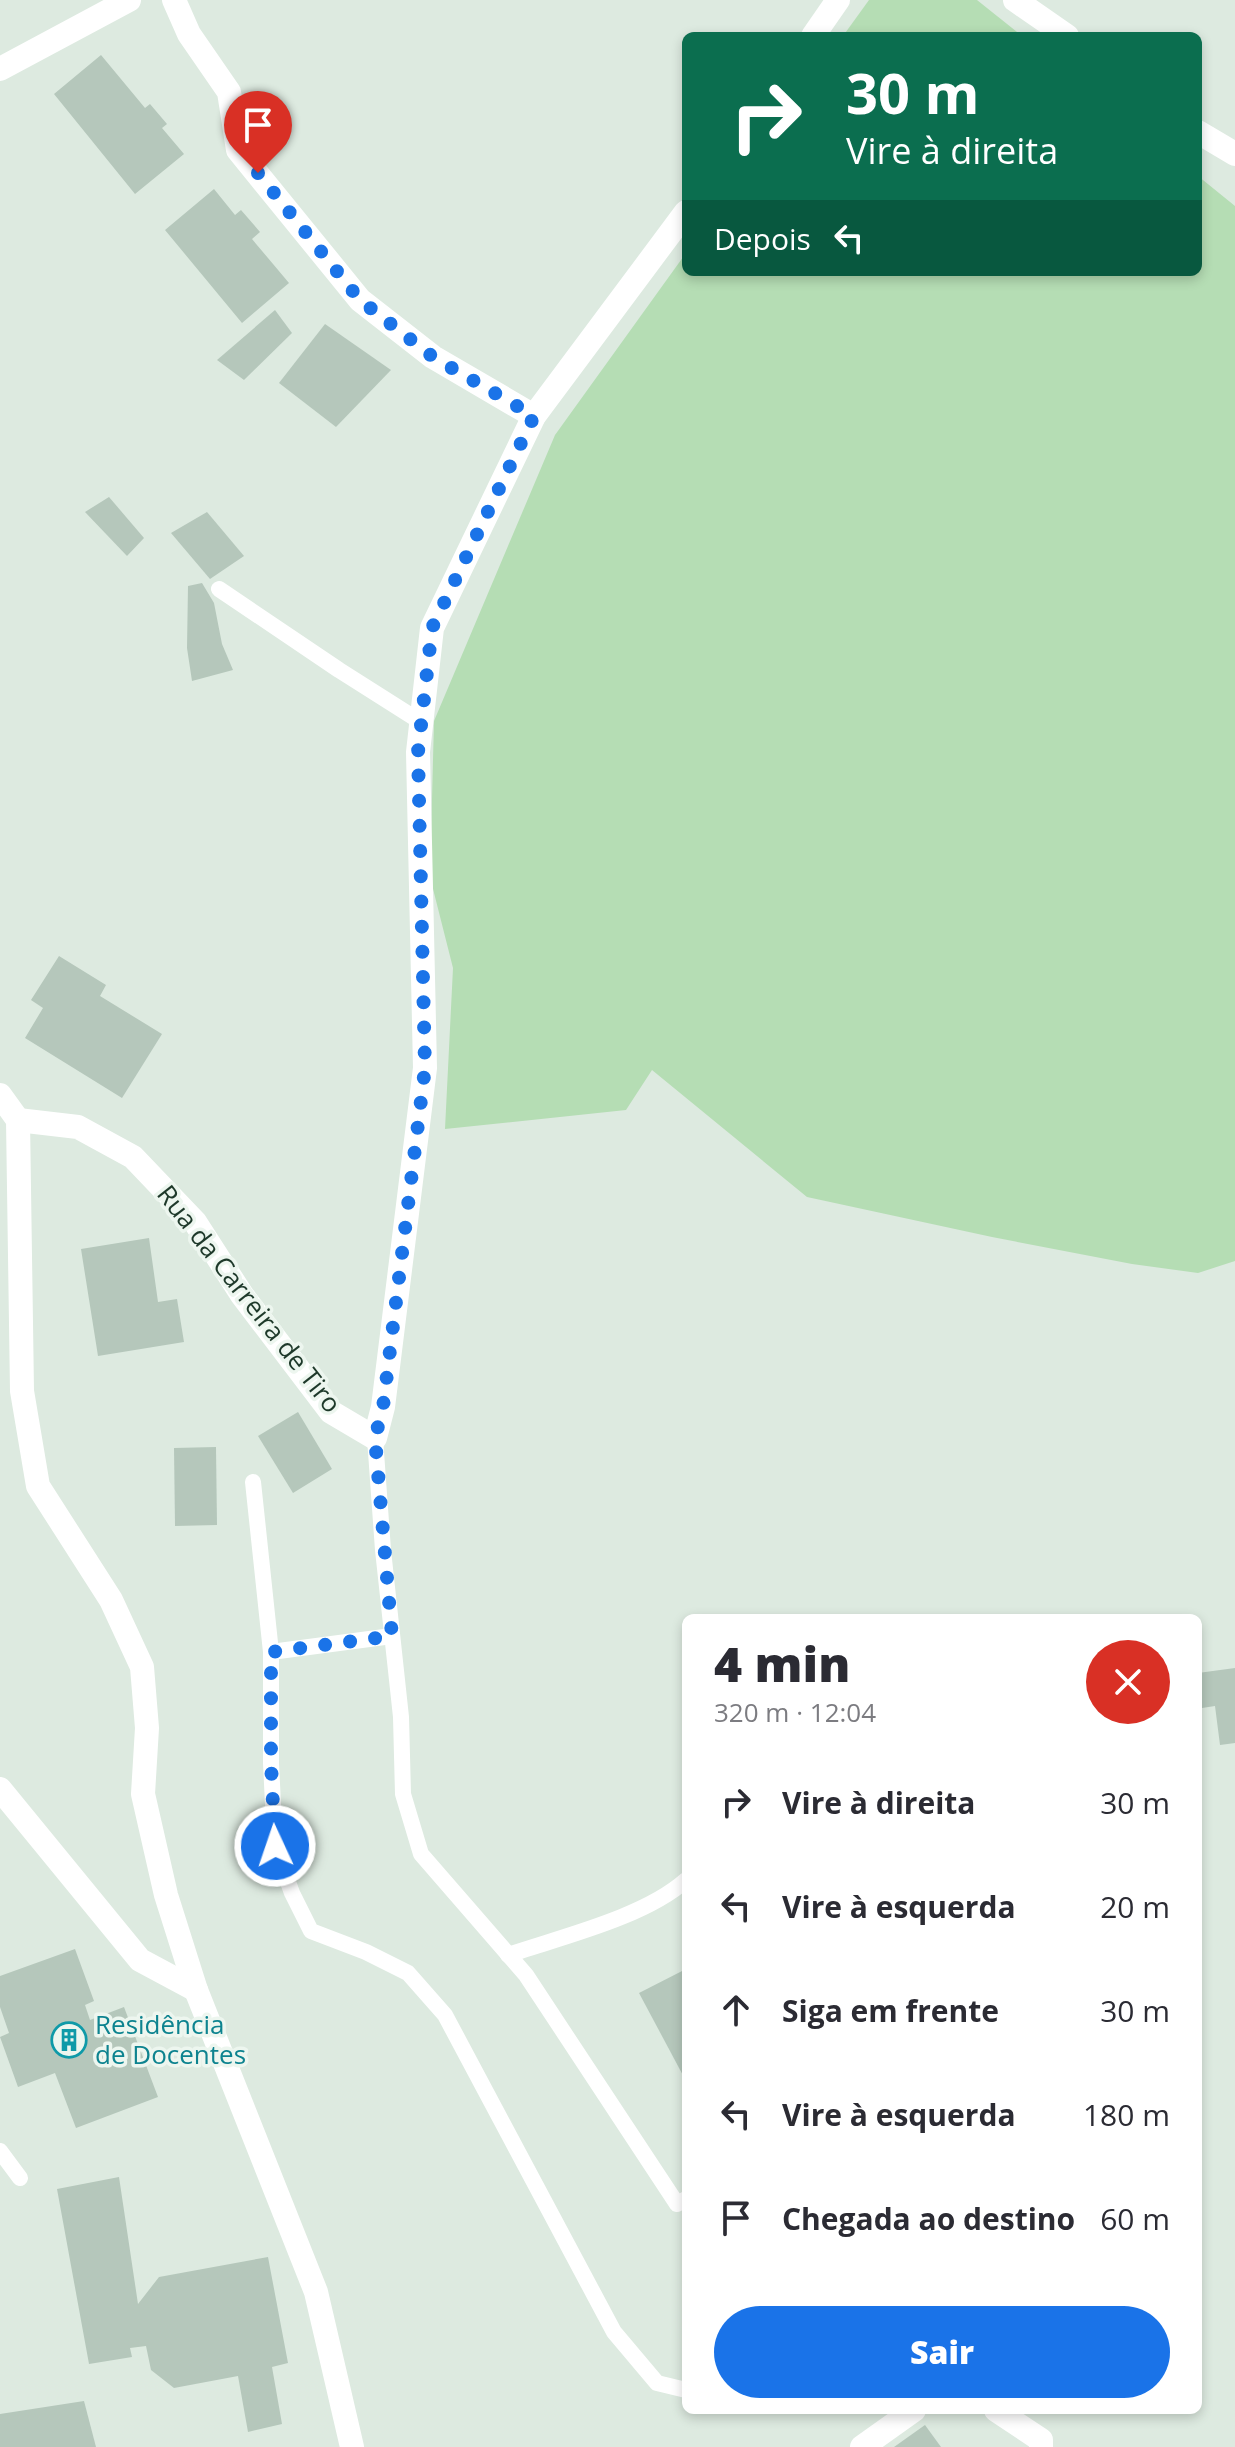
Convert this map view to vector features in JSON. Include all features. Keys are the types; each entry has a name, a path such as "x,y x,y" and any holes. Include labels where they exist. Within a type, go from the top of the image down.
{"street":[{"path":"0,69 129,0"},
{"path":"174,0 189,34 229,92 238,150 360,300 433,357 534,416"},
{"path":"816,32 838,0"},
{"path":"1015,0 1061,32"},
{"path":"1202,134 1235,154"},
{"name":"Rua da Carreira de Tiro","path":"18,1120 78,1127 133,1157 195,1222 242,1295 331,1412 375,1438 383,1407 425,1068 418,752 432,628 534,416 682,217"},
{"path":"0,1095 18,1120 22,1391 38,1486 111,1600 142,1667 147,1728 143,1794 166,1895 196,1990 316,2292 352,2447"},
{"path":"0,1789 140,1960 196,1990"},
{"path":"862,2447 908,2414"},
{"path":"1003,2414 1041,2440 1041,2447"}],"lane":[{"path":"219,589 421,722"},
{"path":"375,1438 401,1717 403,1794 421,1854 526,1975 677,2204 682,2201"},
{"path":"253,1482 271,1652 275,1846 292,1893 311,1931 366,1952 408,1973 445,2015 614,2332 657,2383 682,2389"},
{"path":"271,1652 392,1636"},
{"path":"508,1955 625,1915 682,1884"},
{"path":"0,2151 20,2178"}],"green space":[{"path":"869,0 977,0 1017,32 846,32"},
{"path":"1202,179 1235,206 1235,1261 1198,1273 1132,1264 807,1197 652,1070 626,1110 445,1129 453,968 430,877 434,721 555,435 682,259 682,276 1202,276"}],"building":[{"path":"101,55 145,108 150,104 167,124 162,128 184,154 135,194 54,94"},
{"path":"214,189 235,215 241,210 260,232 252,239 289,283 242,323 165,230"},
{"path":"275,310 292,333 244,380 217,360"},
{"path":"325,324 391,370 336,427 279,383"},
{"path":"109,497 144,538 127,556 85,512"},
{"path":"207,512 244,556 210,579 171,533"},
{"path":"202,583 214,603 222,644 233,670 192,681 187,648 188,586"},
{"path":"59,956 106,985 100,996 162,1034 122,1098 25,1038 43,1008 31,1000"},
{"path":"149,1238 158,1302 177,1299 184,1342 98,1356 81,1249"},
{"path":"298,1412 332,1469 293,1493 258,1436"},
{"path":"216,1447 217,1525 175,1526 174,1448"},
{"path":"1235,1668 1235,1743 1220,1745 1215,1706 1202,1708 1202,1672"},
{"name":"Residência de Docentes","path":"75,1949 94,2001 85,2005 90,2020 124,2007 158,2097 76,2128 55,2073 18,2087 0,2037 9,2033 0,2007 0,1976"},
{"path":"682,1971 682,2074 639,1993"},
{"path":"119,2177 138,2304 159,2277 268,2257 288,2363 272,2367 282,2424 248,2432 238,2376 174,2388 151,2370 146,2346 130,2348 132,2357 89,2364 57,2189"},
{"path":"84,2401 96,2447 0,2447 0,2414"},
{"path":"925,2425 941,2447 894,2447"}],"place":[{"name":"Residência de Docentes","path":"69,2040"}],"route":[{"path":"258,173 360,300 433,357 534,416 432,628 421,722 418,752 425,1068 383,1407 375,1438 392,1636 271,1652 275,1846"}]}
